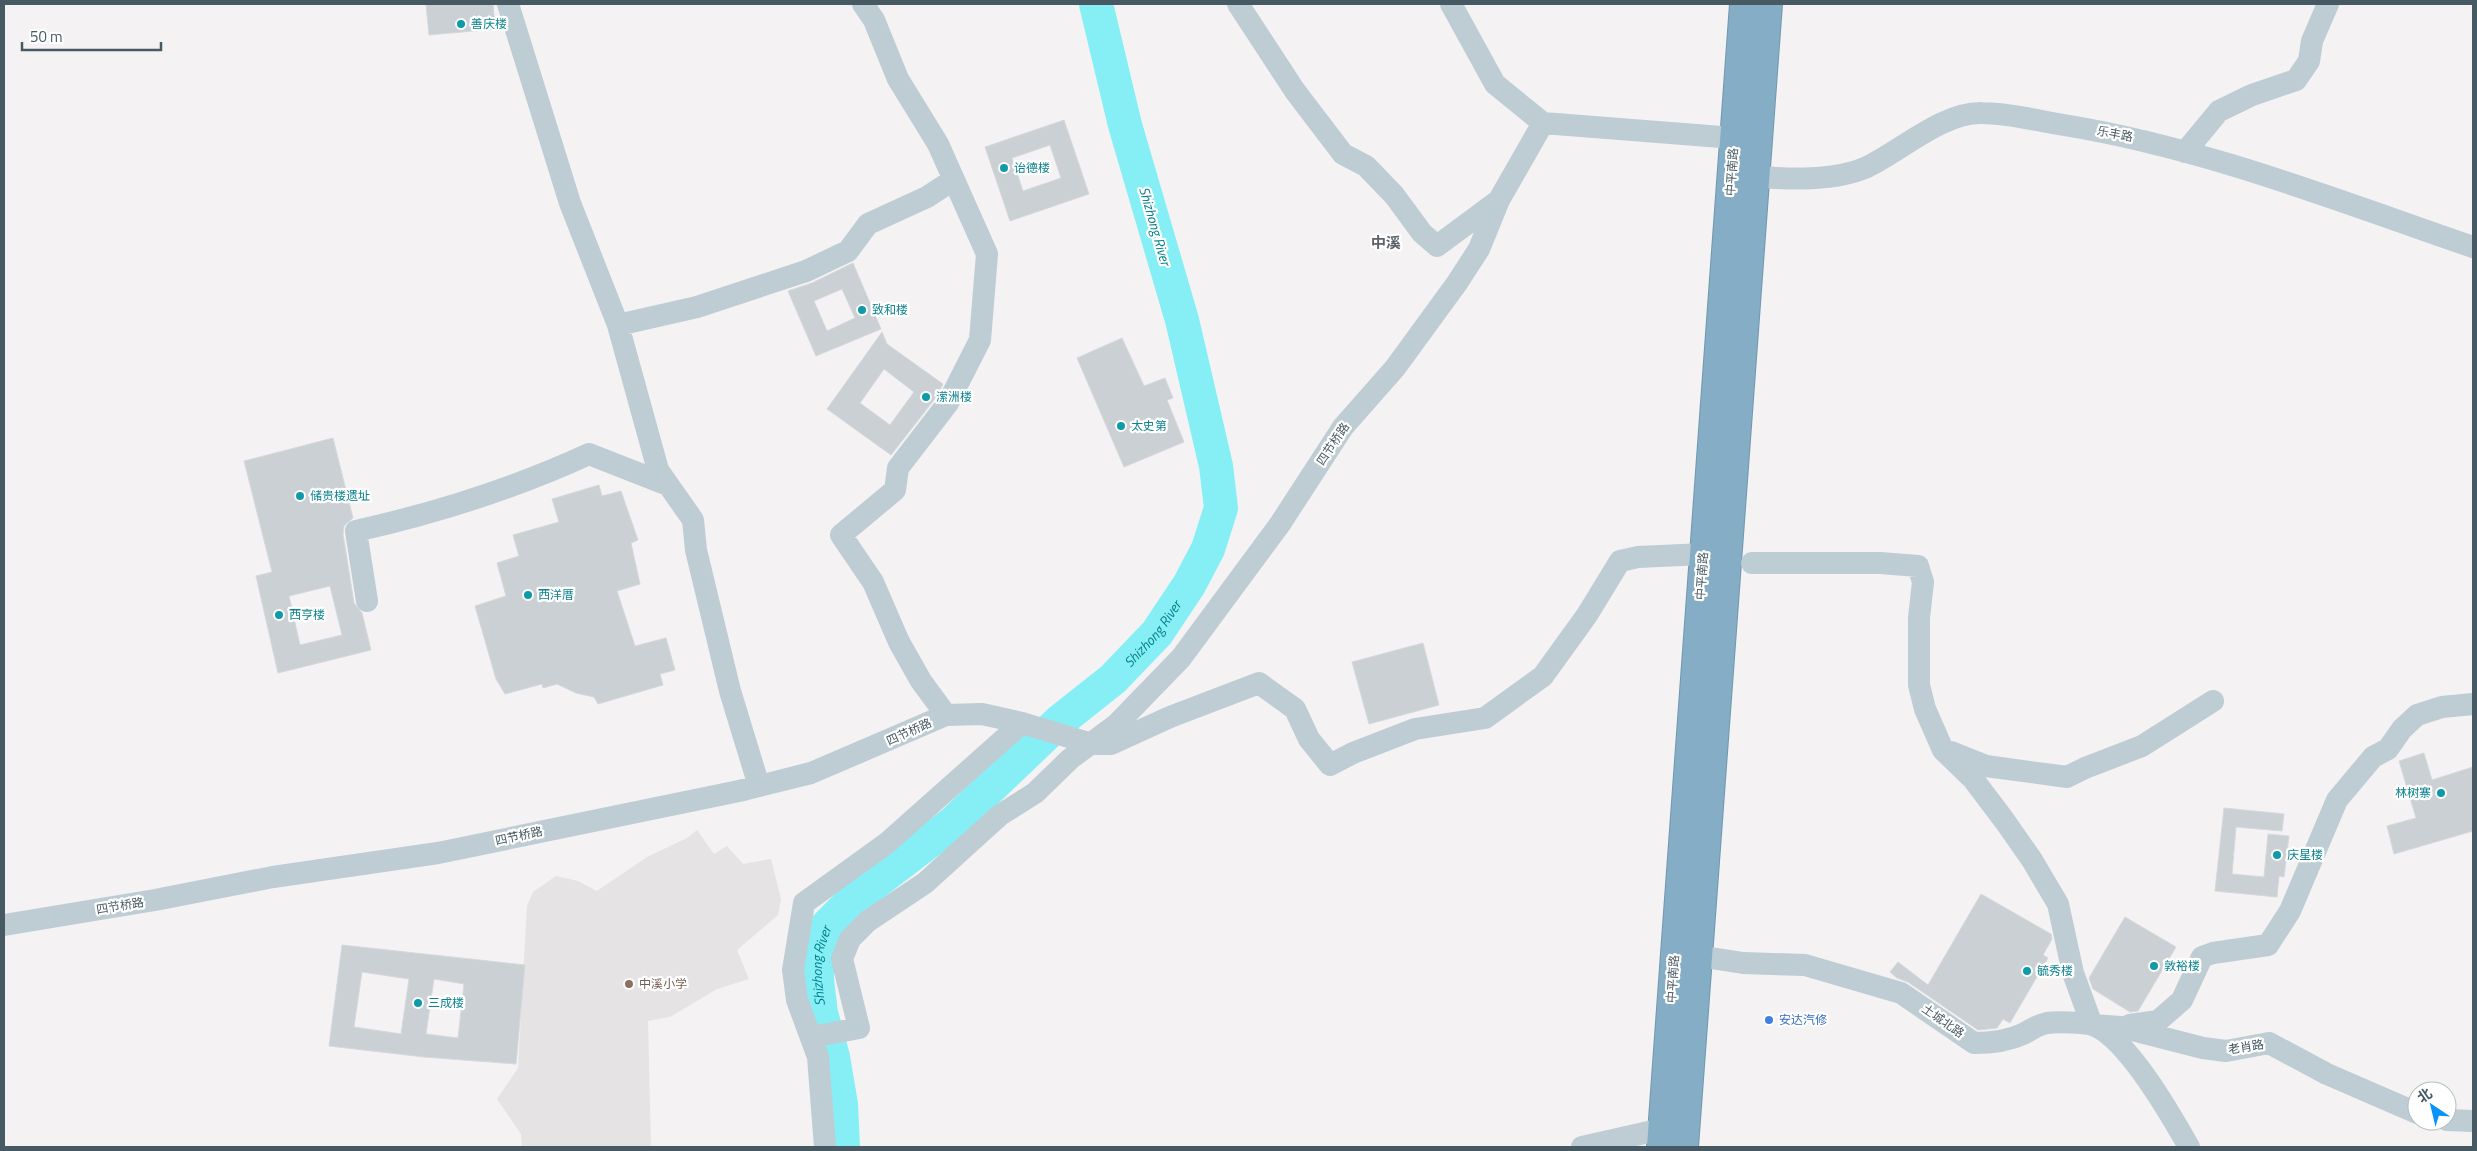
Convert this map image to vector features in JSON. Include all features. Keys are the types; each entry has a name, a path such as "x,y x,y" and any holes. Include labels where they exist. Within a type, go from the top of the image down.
{"highway":[{"name":"中平南路","path":"1661,1138 1744,4"},
{"path":"1684,1147 1768,4"}],"street":[{"path":"508,4 570,203 618,326 658,470 693,520 696,550 730,691 759,786"},
{"path":"863,4 874,20 898,79 938,144 987,254 980,340 948,403 898,468 895,490 841,535 873,582 899,642 921,681 946,716"},
{"path":"1238,4 1295,91 1343,154 1366,166 1394,195 1422,233 1437,246 1499,200"},
{"path":"1451,4 1495,84 1543,123 1734,138"},
{"path":"2185,152 2219,111 2252,95 2296,80 2309,61 2312,41 2328,4"},
{"name":"乐丰路","path":"1755,176 1783,180 1849,173 1868,166 1955,117 1982,113 2124,135 2243,169 2473,247"},
{"name":"四节桥路","path":"813,1037 859,1028 842,959 850,939 868,921 925,882 1000,816 1034,793 1070,759 1092,744 1140,703 1199,635 1280,524 1343,427 1395,368 1434,316 1480,249 1499,200 1543,123"},
{"path":"618,326 696,307 806,271 848,251 868,224 927,197 953,180"},
{"path":"367,601 356,531 450,508 548,473 589,454 668,485"},
{"path":"1092,744 1112,744 1170,718 1259,683 1296,709 1309,739 1330,765 1353,753 1415,729 1485,718 1543,676 1587,615 1620,561 1638,557 1704,554"},
{"path":"1752,563 1880,563 1918,566 1923,582 1919,618 1921,661 1919,685 1925,709 1943,750 1972,779 2004,820 2032,860 2058,904 2073,973 2092,1025 2128,1055 2171,1116 2189,1147"},
{"path":"1943,750 1986,766 2066,777 2142,746 2213,701"},
{"path":"2121,1027 2158,1021 2182,1000 2202,957 2213,953 2268,944 2290,912 2337,800 2373,757 2388,749 2402,729 2417,715 2442,707 2473,704"},
{"name":"四节桥路","path":"4,925 156,900 273,877 438,853 759,786 811,773 946,716 982,714 1022,723 1092,744"},
{"path":"824,1147 820,1070 813,1037 797,1000 793,970 804,903 894,837 1022,723"},
{"name":"土城北路","path":"1698,956 1743,963 1805,965 1900,993 1974,1043 2003,1040 2023,1034 2031,1028 2049,1023 2092,1025"},
{"name":"老肖路","path":"2092,1025 2121,1027 2203,1048 2226,1051 2269,1043 2326,1074 2407,1109"},
{"path":"2457,1120 2473,1121"},
{"path":"1582,1147 1661,1138"}],"shaded area":[{"name":"中溪小学","path":"697,830 714,854 727,846 743,864 771,859 781,899 778,915 737,950 749,979 717,989 670,1017 648,1021 651,1147 522,1147 521,1134 497,1099 518,1068 527,906 533,892 556,876 578,881 597,891 647,857 687,838"}],"building":[{"name":"善庆楼","path":"426,4 493,4 495,29 429,35"},
{"name":"诒德楼","path":"1064,120 1089,194 1010,221 985,147","holes":["1050,145 1061,178 1023,191 1012,158"]},
{"name":"致和楼","path":"853,263 881,329 816,356 788,291 812,283","holes":["842,289 855,318 827,331 814,301"]},
{"name":"潆洲楼","path":"882,332 887,344 943,384 937,396 891,455 827,409","holes":["884,369 914,392 890,425 860,403"]},
{"path":"1122,338 1144,386 1165,378 1173,398 1167,400 1184,442 1124,467 1077,358"},
{"path":"333,438 353,518 344,526 343,534 354,603 362,613 371,650 278,673 256,576 272,572 244,461","holes":["330,586 342,635 300,645 289,596"]},
{"name":"西洋厝","path":"599,485 602,496 621,491 638,540 631,543 640,584 617,591 635,646 666,638 675,670 660,674 663,685 598,704 594,697 576,693 557,684 543,688 542,684 505,694 496,679 475,606 506,596 497,563 519,556 513,535 559,522 552,499"},
{"path":"1423,643 1439,705 1369,724 1352,662"},
{"name":"林树寨","path":"2424,753 2432,780 2473,767 2473,831 2394,854 2387,826 2416,818 2399,761"},
{"name":"庆星楼","path":"2224,808 2284,814 2282,831 2236,827 2232,874 2264,877 2268,834 2289,836 2284,877 2279,876 2277,897 2215,891"},
{"name":"毓秀楼","path":"1981,894 2051,934 2052,939 2043,955 2048,958 2010,1023 2003,1019 1997,1028 1978,1030 1908,982 1897,978 1890,972 1898,962 1928,985"},
{"name":"敦裕楼","path":"2125,917 2176,947 2138,1011 2130,1012 2093,989 2089,978"},
{"path":"342,945 525,965 516,1064 424,1057 329,1046","holes":["362,972 409,979 401,1034 354,1027","434,979 464,984 458,1038 426,1034"]}],"waterway":[{"name":"Shizhong River","path":"843,1147 841,1104 833,1057 821,1013 817,980 817,954 827,926 855,898 953,823 1060,721 1113,679 1157,633 1189,585 1208,549 1221,508 1216,466 1182,320 1125,125 1096,4"}],"place":[{"name":"善庆楼","path":"461,24"},
{"name":"诒德楼","path":"1004,168"},
{"name":"致和楼","path":"862,310"},
{"name":"潆洲楼","path":"926,397"},
{"name":"太史第","path":"1121,426"},
{"name":"储贵楼遗址","path":"300,496"},
{"name":"西洋厝","path":"528,595"},
{"name":"西亨楼","path":"279,615"},
{"name":"林树寨","path":"2441,793"},
{"name":"庆星楼","path":"2277,855"},
{"name":"敦裕楼","path":"2154,966"},
{"name":"毓秀楼","path":"2027,971"},
{"name":"中溪小学","path":"629,984"},
{"name":"三成楼","path":"418,1003"},
{"name":"安达汽修","path":"1769,1020"}],"district":[{"name":"中溪","path":"1386,243"}]}
